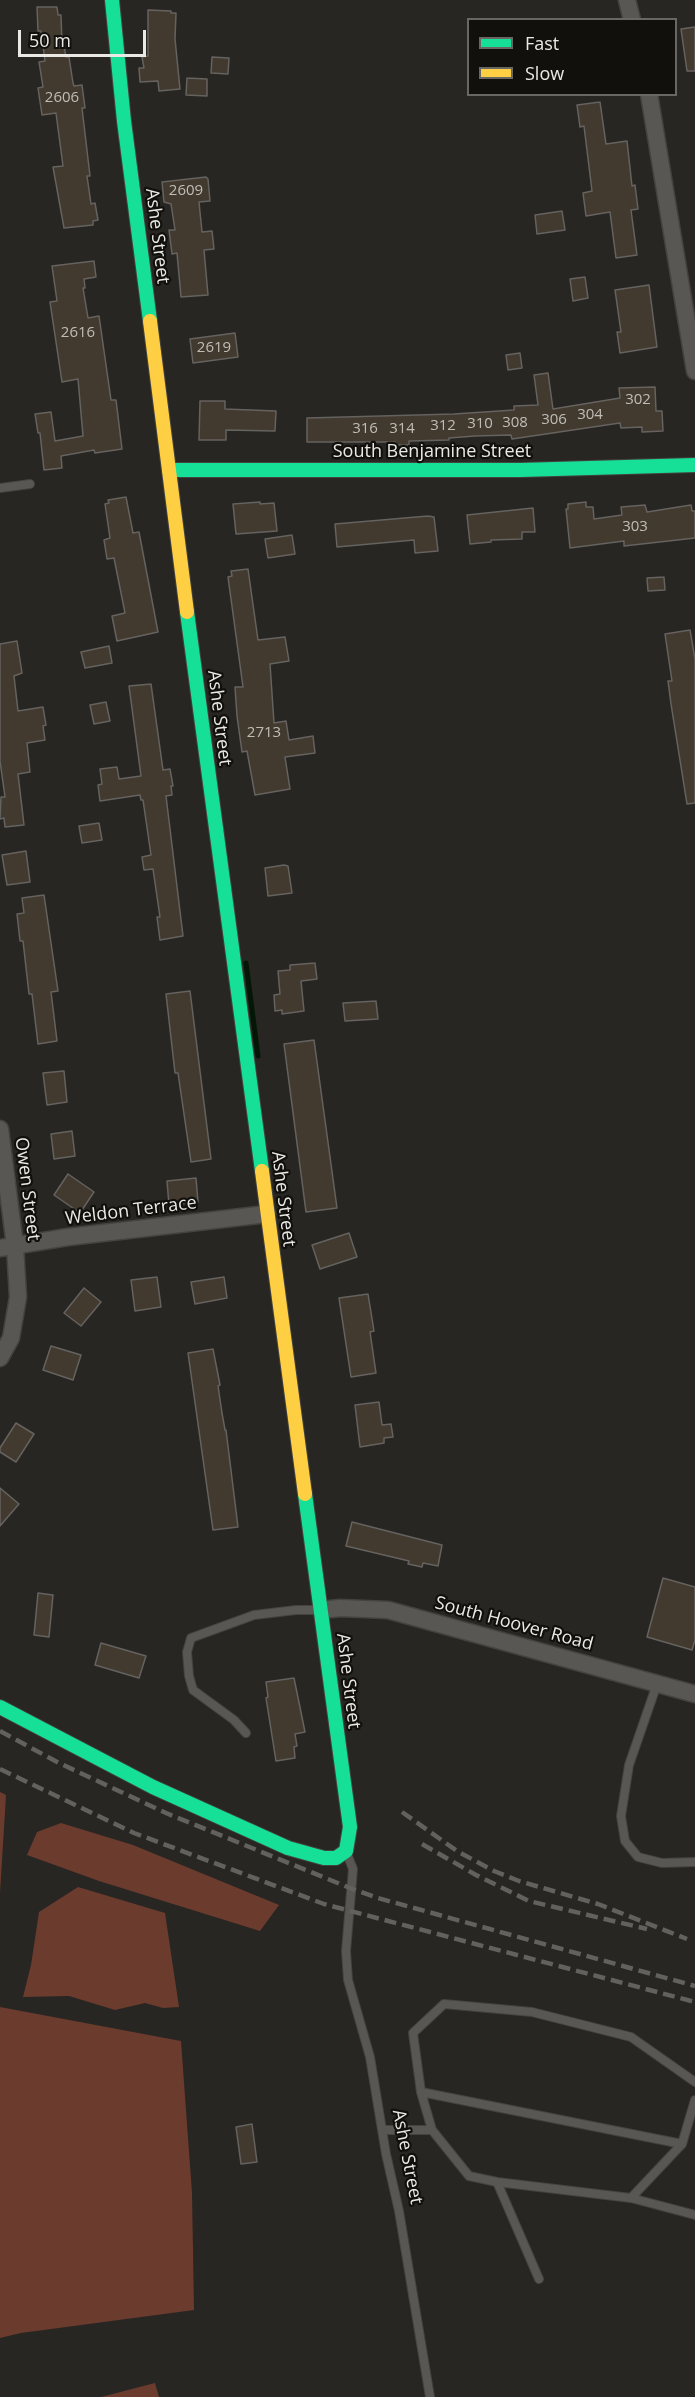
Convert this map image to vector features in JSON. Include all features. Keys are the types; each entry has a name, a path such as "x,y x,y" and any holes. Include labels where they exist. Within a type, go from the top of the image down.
{"street":[{"name":"Ashe Street","path":"112,0 124,121 169,470 302,1485 350,1827 346,1851"},
{"path":"627,0 632,18"},
{"path":"649,96 695,371"},
{"name":"South Benjamine Street","path":"169,470 508,470 695,465"},
{"name":"Owen Street","path":"0,1129 7,1247 18,1297 15,1325 0,1358"},
{"name":"Weldon Terrace","path":"7,1247 68,1237 267,1214"},
{"name":"South Hoover Road","path":"321,1610 340,1608 388,1610 695,1694"},
{"path":"0,1707 153,1787 288,1848 324,1858 336,1858 346,1851"}],"lane":[{"path":"0,488 30,484"},
{"path":"246,1733 234,1720 193,1690 187,1652 191,1638 254,1615 296,1610 321,1610"},
{"path":"657,1684 629,1766 621,1816 625,1841 638,1857 662,1863 695,1862"},
{"name":"Ashe Street","path":"346,1851 353,1869 347,1941 348,1980 370,2057 430,2397"},
{"path":"695,2082 631,2037 532,2012 444,2004 413,2033 421,2092 432,2130 470,2176 497,2182 631,2198 695,2215"},
{"path":"421,2092 681,2144"},
{"path":"631,2198 681,2144 695,2100"},
{"path":"382,2130 432,2130"},
{"path":"497,2182 539,2279"}],"shaded area":[{"path":"0,1792 6,1795 0,1893"},
{"path":"61,1823 133,1845 279,1905 260,1931 99,1881 27,1855 37,1832"},
{"path":"78,1887 165,1913 179,2007 163,2008 145,2003 115,2010 69,1996 23,1997 31,1965 39,1912"},
{"path":"0,2007 181,2041 192,2193 194,2310 21,2333 0,2338"},
{"path":"155,2383 159,2397 101,2397"}],"building":[{"path":"37,7 57,7 58,15 61,15 62,46 64,46 66,57 69,57 73,83 74,86 82,85 85,108 82,108 90,176 87,176 91,204 95,203 98,220 93,221 93,225 64,228 53,167 63,166 56,113 42,115 38,88 43,87 39,62 45,61 41,31 38,31"},
{"path":"148,10 176,13 175,39 180,89 159,91 158,81 140,82 139,68 144,68 142,57 148,56"},
{"path":"695,27 695,71 687,71 681,29"},
{"path":"212,57 229,58 228,74 211,73"},
{"path":"187,78 207,79 207,96 186,95"},
{"path":"600,102 606,144 627,141 632,186 635,185 638,209 631,210 637,255 616,258 610,212 586,216 583,193 592,191 584,126 580,127 577,105"},
{"path":"206,177 210,201 199,202 202,232 212,231 214,249 204,250 208,295 181,297 177,253 172,254 169,230 175,230 171,204 164,202 162,182"},
{"path":"562,211 565,230 537,234 535,215"},
{"path":"94,261 96,277 84,279 85,288 83,288 88,318 99,316 111,400 116,400 122,449 95,453 94,450 61,456 62,468 44,470 40,433 38,433 35,414 51,412 55,441 83,436 78,379 62,382 50,302 57,301 52,266"},
{"path":"585,277 588,298 573,301 570,279"},
{"path":"649,285 657,347 620,353 617,332 621,332 615,290"},
{"path":"235,333 238,357 193,363 190,339"},
{"path":"520,353 522,368 508,370 506,355"},
{"path":"548,373 553,409 620,398 619,388 655,387 656,411 662,411 663,431 642,432 642,427 621,428 620,423 512,439 511,435 475,436 449,438 449,440 409,441 409,445 395,445 395,442 307,442 307,418 454,414 514,410 514,406 538,405 534,375"},
{"path":"200,401 225,401 225,409 276,411 275,431 226,430 226,440 199,440"},
{"path":"126,497 133,533 139,532 158,632 117,641 112,616 125,613 114,558 107,559 104,540 110,538 105,504 109,503 108,500"},
{"path":"260,502 260,504 274,503 277,531 236,534 233,504"},
{"path":"586,502 586,507 593,507 594,519 622,515 621,507 645,505 647,512 691,505 692,511 695,511 695,538 624,546 624,541 570,548 566,509 568,509 568,504"},
{"path":"533,508 535,532 522,532 522,539 491,540 491,542 470,544 467,515"},
{"path":"434,517 438,551 415,553 414,540 337,547 335,524"},
{"path":"292,535 295,554 268,558 265,539"},
{"path":"248,569 258,640 285,637 289,661 270,664 274,723 286,721 289,740 313,736 315,753 285,757 290,789 255,795 247,751 242,752 237,716 235,687 243,687 228,577 232,576 231,571"},
{"path":"664,577 665,590 648,591 647,578"},
{"path":"690,630 695,659 695,803 687,804 668,681 672,681 665,634"},
{"path":"17,641 22,673 14,676 18,711 43,707 46,725 43,726 45,740 27,743 30,772 18,774 24,825 5,827 4,818 0,819 1,797 5,797 0,761 0,644"},
{"path":"109,646 112,663 85,668 81,652"},
{"path":"151,684 163,770 170,769 173,786 171,786 172,795 166,796 183,936 160,940 157,917 160,917 153,869 144,870 142,857 151,855 143,800 140,795 100,801 98,785 102,784 100,769 117,767 119,779 141,776 129,686"},
{"path":"106,702 110,721 94,724 90,705"},
{"path":"99,823 102,840 82,843 79,826"},
{"path":"26,851 30,882 7,885 2,855"},
{"path":"288,866 292,893 268,896 265,868"},
{"path":"44,895 58,991 51,992 57,1041 38,1044 32,994 29,994 23,941 20,941 17,914 24,913 22,898"},
{"path":"315,963 317,979 301,981 304,1011 282,1014 282,1010 275,1011 274,995 280,994 278,971 290,970 290,965"},
{"path":"190,991 211,1159 191,1162 178,1073 175,1073 166,994"},
{"path":"376,1001 378,1019 345,1021 343,1003"},
{"path":"314,1040 337,1208 306,1212 284,1044"},
{"path":"64,1071 67,1102 47,1105 43,1073"},
{"path":"72,1131 75,1156 54,1159 51,1134"},
{"path":"68,1174 94,1192 80,1213 54,1195"},
{"path":"196,1178 198,1202 169,1205 167,1181"},
{"path":"349,1233 357,1257 320,1269 312,1245"},
{"path":"157,1277 161,1307 135,1311 131,1280"},
{"path":"224,1277 227,1298 195,1304 191,1282"},
{"path":"84,1288 101,1302 81,1326 64,1313"},
{"path":"368,1294 374,1331 370,1332 376,1373 351,1377 339,1298"},
{"path":"51,1346 81,1355 73,1380 43,1370"},
{"path":"213,1349 220,1385 218,1386 238,1527 213,1530 188,1353"},
{"path":"379,1402 382,1425 391,1424 393,1437 384,1438 384,1443 360,1447 355,1405"},
{"path":"16,1423 34,1434 16,1462 0,1452 0,1448"},
{"path":"0,1488 19,1504 0,1526"},
{"path":"352,1522 442,1545 438,1566 423,1563 422,1567 408,1564 409,1561 346,1546"},
{"path":"663,1578 695,1587 695,1640 692,1650 647,1637"},
{"path":"38,1593 53,1595 49,1637 34,1635"},
{"path":"101,1643 146,1656 139,1678 95,1665"},
{"path":"294,1678 305,1732 295,1734 297,1746 294,1747 295,1758 276,1761 266,1698 268,1697 266,1682"},
{"path":"252,2124 257,2162 241,2164 236,2127"}],"waterway":[{"path":"246,963 258,1056"}],"railway":[{"path":"0,1731 59,1763 166,1813 350,1888 378,1898 695,1986"},
{"path":"0,1769 134,1833 324,1904 695,2002"},
{"path":"402,1812 457,1851 494,1871 519,1881 598,1904 687,1939"},
{"path":"422,1844 476,1875 529,1901 647,1929"}],"traffic: fast":[{"path":"112,0 124,121 150,321"},
{"path":"169,470 520,470 695,465"},
{"path":"187,612 262,1171"},
{"path":"0,1707 153,1787 288,1848 324,1858 336,1858 346,1851 350,1827 305,1494"}],"traffic: slow":[{"path":"150,321 187,612"},
{"path":"262,1171 305,1494"}]}
